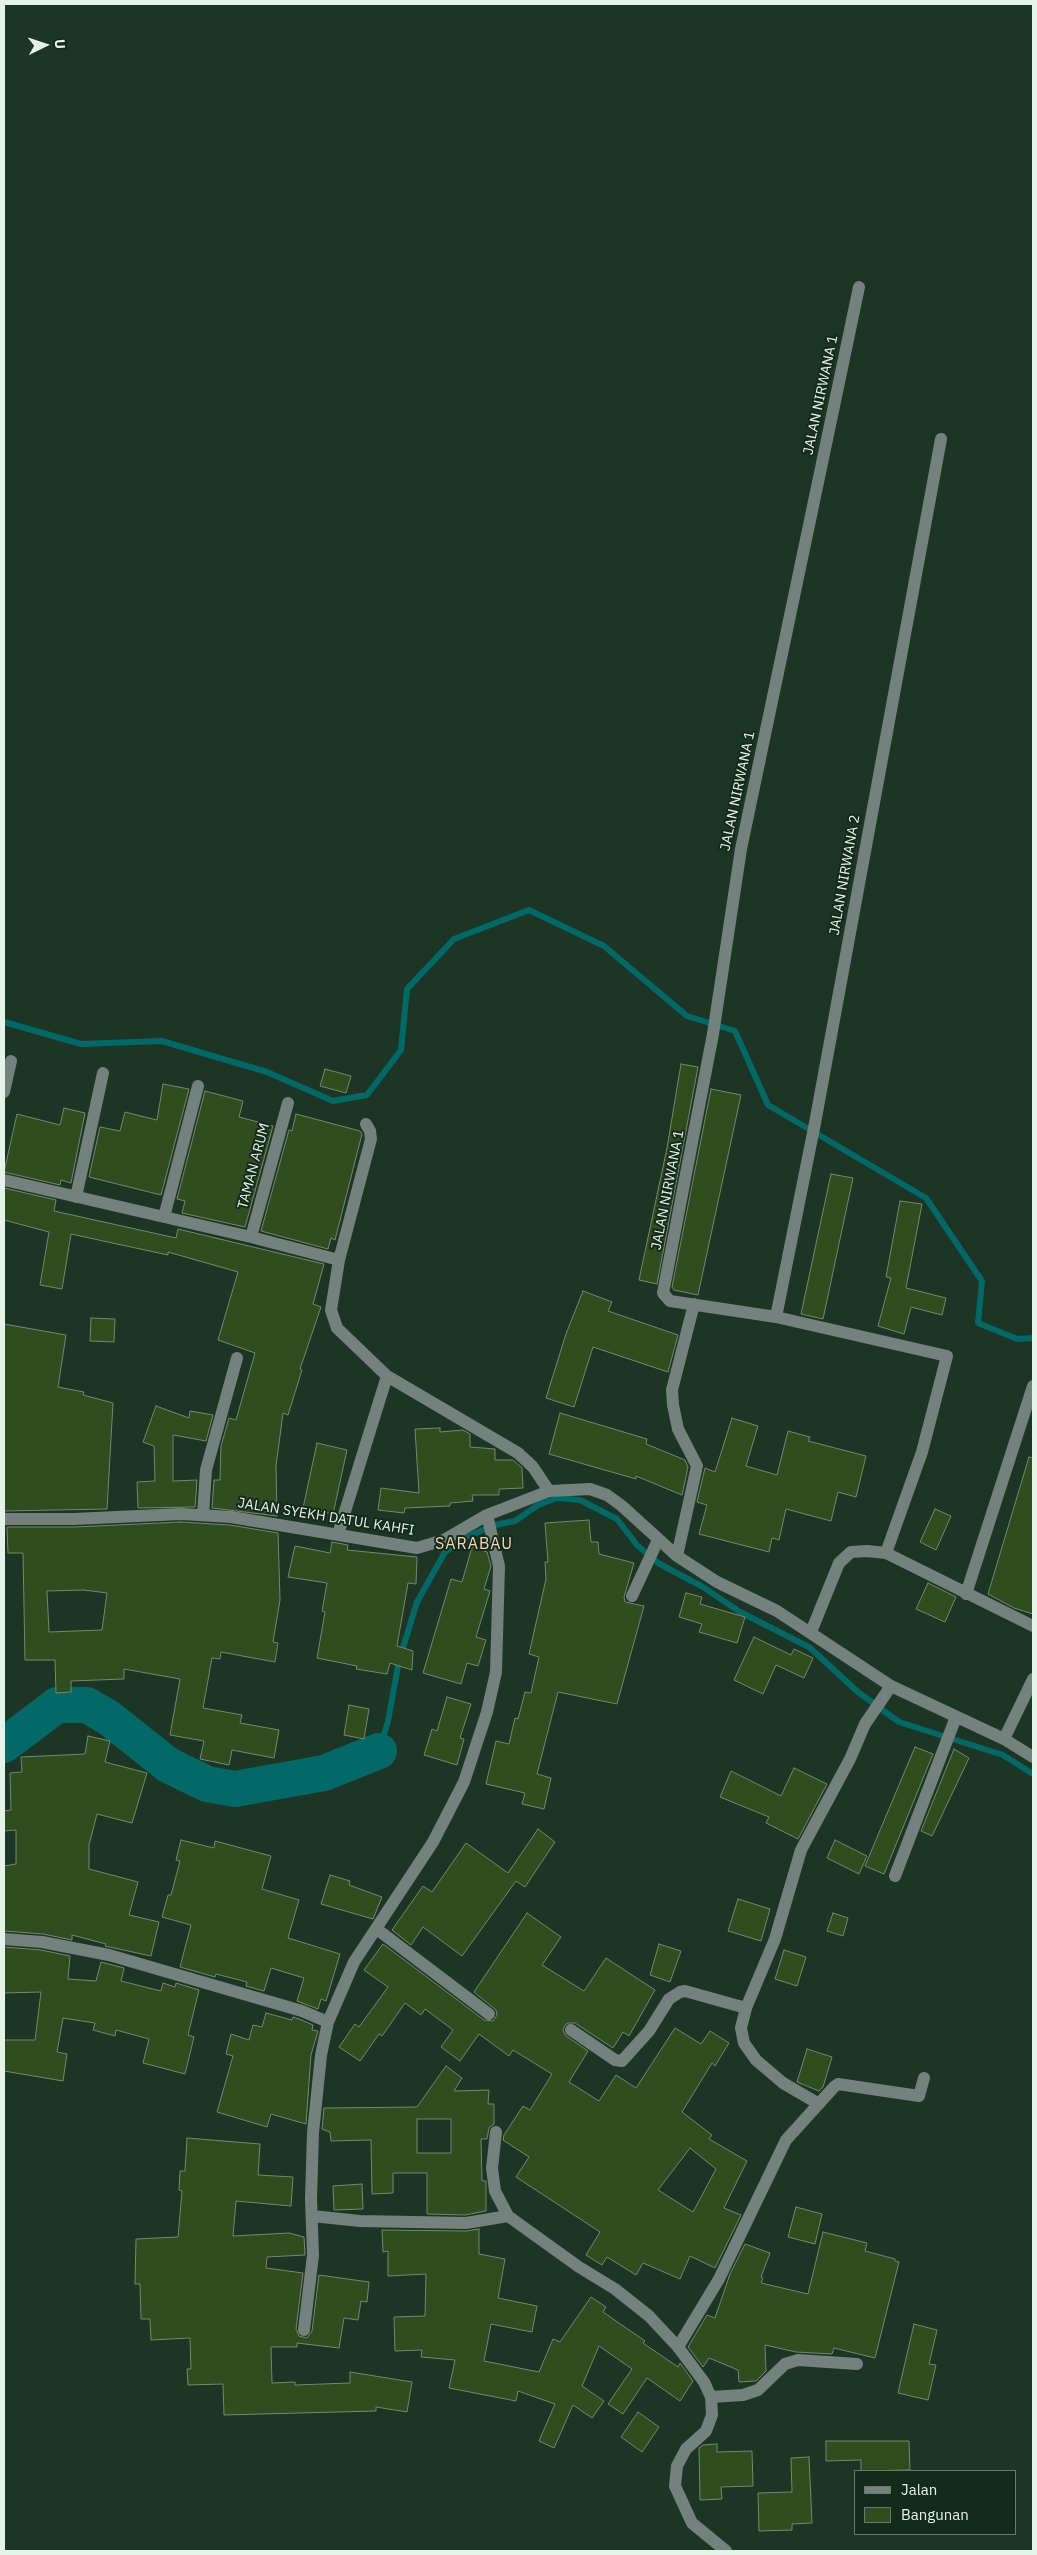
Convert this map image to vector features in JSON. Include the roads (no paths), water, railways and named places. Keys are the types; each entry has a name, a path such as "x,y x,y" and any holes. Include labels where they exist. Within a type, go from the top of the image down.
{"street":[{"name":"JALAN NIRWANA 1","path":"694,1304 670,1301 666,1299 663,1292 713,1034 742,849 859,287"},
{"name":"JALAN NIRWANA 2","path":"776,1317 812,1140 941,439"},
{"path":"4,1092 10,1061"},
{"path":"76,1197 102,1073"},
{"path":"164,1217 198,1086"},
{"name":"TAMAN ARUM","path":"251,1237 288,1103"},
{"path":"366,1124 370,1131 370,1139 339,1260 331,1310 332,1319 337,1328 387,1376 518,1453 533,1467 549,1491"},
{"path":"4,1180 251,1237 339,1260"},
{"path":"677,1556 697,1466 678,1429 672,1390 694,1304 776,1317 947,1356 922,1452 886,1553"},
{"path":"203,1516 206,1470 238,1358"},
{"path":"338,1534 387,1376"},
{"path":"966,1594 1033,1386"},
{"name":"JALAN SYEKH DATUL KAHFI","path":"4,1520 231,1517 417,1548 444,1540 488,1517 549,1491 590,1489 607,1495 655,1545 677,1556 717,1582 777,1611 891,1686 954,1722 1004,1739 1033,1757"},
{"path":"304,2330 312,2264 313,2133 321,2055 328,2022 354,1962 378,1930 434,1842 464,1782 487,1712 496,1672 499,1566 494,1535 488,1517"},
{"path":"632,1596 655,1545"},
{"path":"811,1632 839,1563 851,1552 886,1553 1033,1626"},
{"path":"1004,1739 1033,1678"},
{"path":"819,2104 783,2083 752,2054 744,2043 741,2028 746,2008 775,1939 801,1850 850,1759 865,1724 891,1686"},
{"path":"895,1876 954,1722"},
{"path":"378,1930 489,2014"},
{"path":"4,1939 42,1942 109,1955 302,2011 328,2022"},
{"path":"571,2030 615,2060 622,2061 649,2031 669,1999 680,1992 686,1991 746,2008"},
{"path":"678,2347 719,2278 786,2140 838,2084 918,2096 924,2078"},
{"path":"496,2132 492,2168 494,2191 508,2216 579,2267 616,2290 649,2316 678,2347 704,2382 712,2397 712,2414 706,2431 686,2449 677,2466 675,2486 692,2523 726,2551"},
{"path":"312,2216 360,2220 466,2223 508,2216"},
{"path":"712,2397 743,2395 758,2390 784,2364 798,2360 857,2364"}],"waterway":[{"path":"4,1022 81,1044 162,1041 267,1072 333,1101 367,1095 401,1050 407,989 454,939 529,910 604,946 687,1016 735,1031 768,1105 926,1198 982,1281 978,1323 1017,1339 1033,1338"},
{"path":"379,1751 388,1721 399,1661 417,1602 445,1552 466,1537 495,1525 515,1521 538,1505 557,1498 580,1500 617,1519 637,1545 658,1563 703,1587 740,1612 809,1647 858,1692 899,1722 1003,1755 1033,1774"},
{"path":"4,1745 57,1705 87,1705 109,1718 168,1765 207,1784 235,1789 324,1773 379,1751"}],"district":[{"name":"SARABAU","path":"474,1544"}]}
